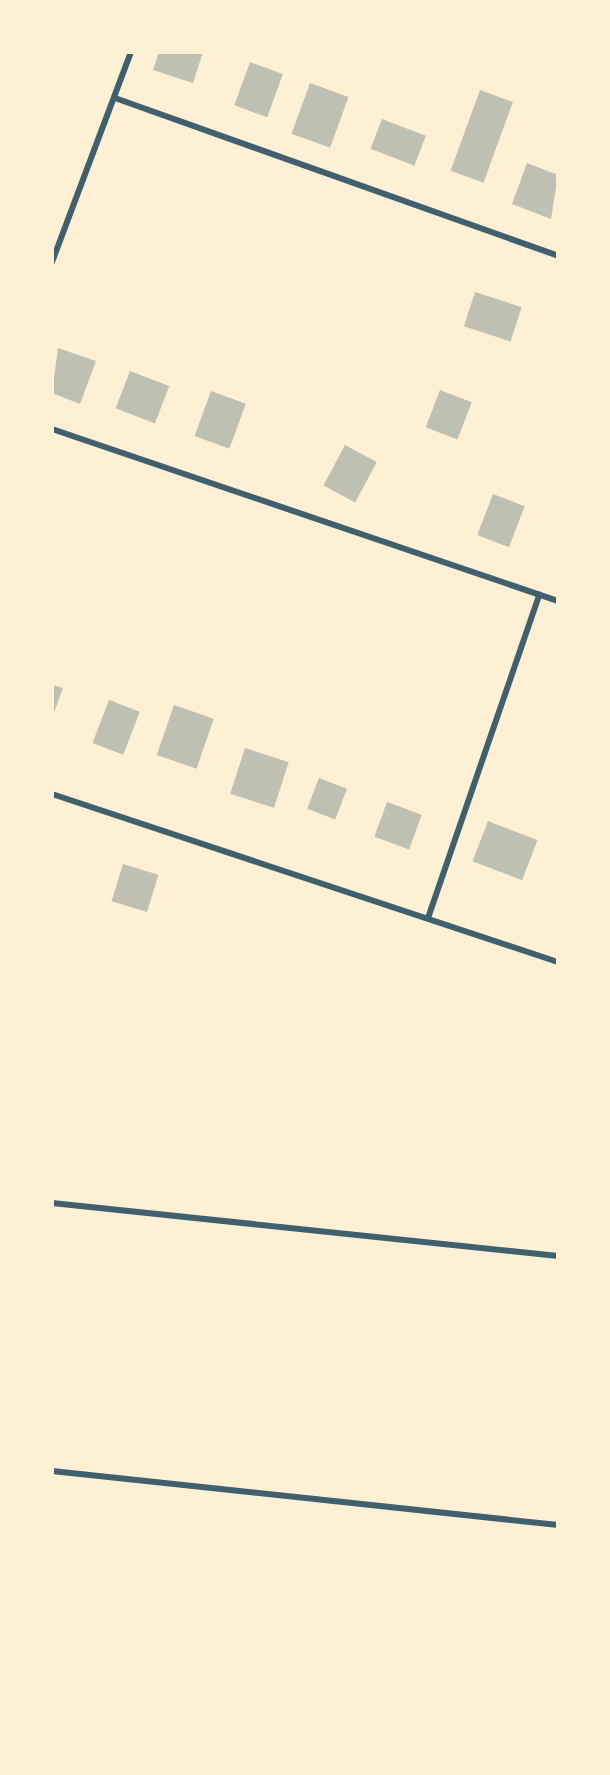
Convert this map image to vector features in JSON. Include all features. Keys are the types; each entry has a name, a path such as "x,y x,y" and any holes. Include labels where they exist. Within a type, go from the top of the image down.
{"lane":[{"path":"52,262 131,52"},
{"path":"115,98 558,256"},
{"path":"52,429 558,601"},
{"path":"428,918 539,595"},
{"path":"52,794 558,962"},
{"path":"52,1203 558,1256"},
{"path":"52,1471 558,1525"}],"building":[{"path":"159,52 203,52 193,83 153,70"},
{"path":"250,62 283,74 267,117 234,105"},
{"path":"310,83 349,97 330,148 292,134"},
{"path":"480,90 513,102 483,183 451,171"},
{"path":"382,119 426,136 414,166 371,149"},
{"path":"527,163 558,175 551,219 512,204"},
{"path":"475,292 522,307 510,341 464,326"},
{"path":"58,348 96,361 80,404 52,393"},
{"path":"130,371 169,386 155,423 116,408"},
{"path":"440,390 472,402 457,440 426,427"},
{"path":"211,391 246,404 229,449 195,436"},
{"path":"345,445 377,462 355,503 323,486"},
{"path":"493,494 525,506 509,547 477,535"},
{"path":"52,685 63,688 52,718"},
{"path":"109,700 140,712 123,755 93,743"},
{"path":"174,705 214,719 196,769 157,755"},
{"path":"245,748 289,762 274,808 230,794"},
{"path":"319,778 347,789 335,820 307,809"},
{"path":"387,802 422,815 409,849 374,837"},
{"path":"488,821 537,840 522,880 473,861"},
{"path":"123,864 158,875 147,912 112,901"}]}
